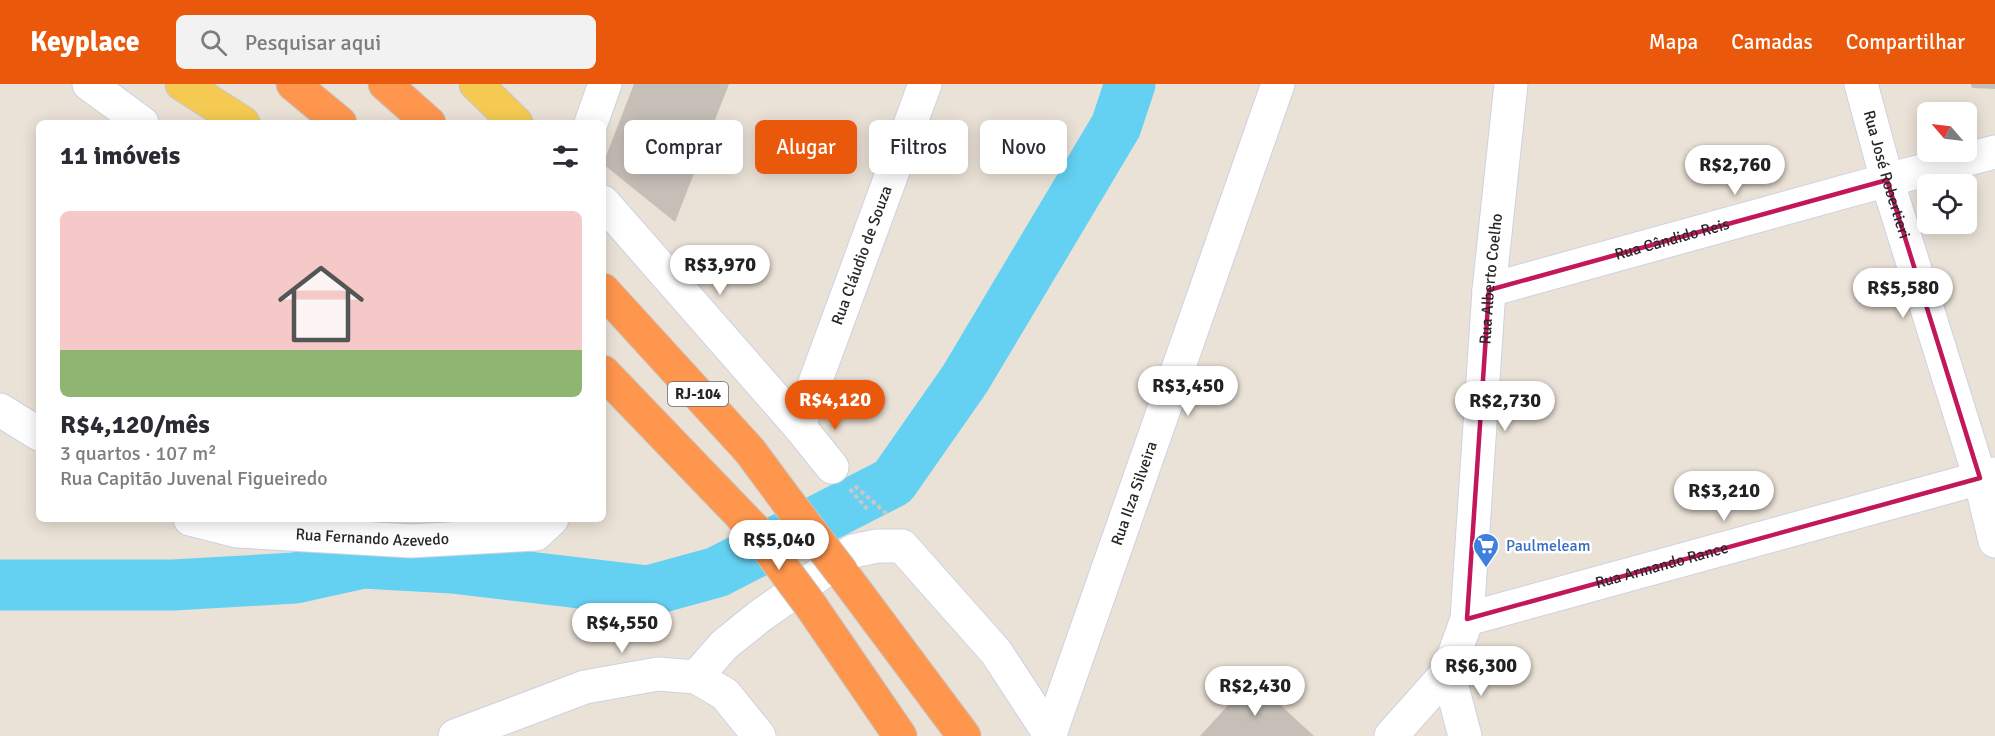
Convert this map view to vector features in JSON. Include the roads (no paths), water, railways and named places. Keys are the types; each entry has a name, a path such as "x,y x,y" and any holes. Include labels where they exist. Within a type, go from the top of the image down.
{"highway":[{"path":"293,84 336,120"},
{"path":"385,84 426,120"},
{"name":"RJ-104","path":"606,293 750,451 964,736"},
{"name":"RJ-104","path":"606,375 753,528 811,606 900,736"}],"main road":[{"path":"182,84 238,120"},
{"path":"476,84 513,120"}],"street":[{"path":"89,84 138,120"},
{"path":"592,120 605,84"},
{"name":"Rua Cláudio de Souza","path":"799,426 925,84"},
{"name":"Rua Ilza Silveira","path":"1051,735 1278,84"},
{"name":"Rua Alberto Coelho","path":"1391,736 1448,672 1467,619 1489,290 1511,84"},
{"name":"Rua José Robertieri","path":"1861,84 1887,180 1987,476 1995,541"},
{"name":"Rua Cândido Reis","path":"1489,290 1995,152"},
{"path":"606,205 799,426 832,467"},
{"path":"0,410 36,432"},
{"name":"Rua Armando Rance","path":"1467,619 1987,476"},
{"name":"Rua Fernando Azevedo","path":"202,522 237,531 411,541 536,534 549,522"},
{"path":"696,677 724,645 760,616 853,551 877,546 902,546 996,652 1051,735"},
{"path":"1448,672 1465,736"},
{"path":"454,736 585,687 658,674 696,677 725,694 759,736"}],"waterway":[{"path":"0,585 173,585 295,578 363,563 452,568 648,591 717,572 893,482 965,379 1116,126 1130,84"}],"place":[{"name":"Paulmeleam","path":"1486,569"}]}
